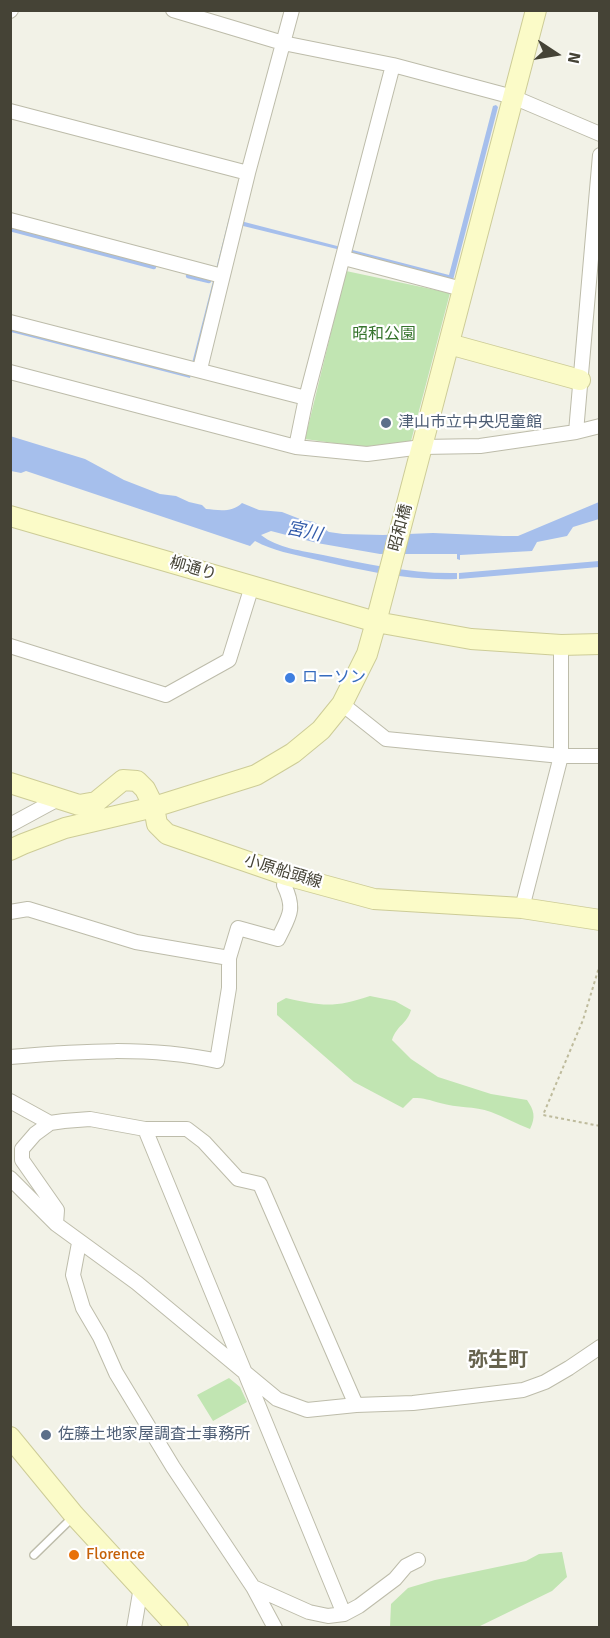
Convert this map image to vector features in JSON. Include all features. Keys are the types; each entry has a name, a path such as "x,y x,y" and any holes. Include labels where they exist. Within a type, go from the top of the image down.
{"street":[{"path":"172,10 283,43 393,65 513,97 600,134"},
{"path":"200,369 248,173 292,10"},
{"name":"昭和橋","path":"10,850 65,828 154,807 256,775 293,753 321,730 342,704 367,654 376,622 536,10"},
{"path":"296,447 306,398 393,65"},
{"path":"10,111 248,173"},
{"path":"576,432 600,155"},
{"path":"10,220 222,276"},
{"path":"344,258 462,289"},
{"path":"10,322 306,398"},
{"path":"449,344 580,380"},
{"path":"10,372 296,447 367,454 421,452 480,446 576,432 600,426"},
{"name":"柳通り","path":"10,516 376,622 471,639 561,645 600,644"},
{"path":"10,646 166,695 230,660 252,586"},
{"path":"522,908 561,756 561,645"},
{"path":"342,704 386,739 561,756 600,756"},
{"name":"小原船頭線","path":"10,783 78,805 96,802 123,780 137,781 145,789 154,807 158,824 167,834 286,875 374,899 522,908 600,920"},
{"path":"10,825 58,799"},
{"path":"10,1057 102,1052 192,1055 217,1061 229,988 229,958 238,927 278,939 292,911 290,897 284,885 286,875"},
{"path":"10,912 28,909 136,942 229,958"},
{"path":"10,1101 50,1123"},
{"path":"56,1224 57,1210 22,1160 22,1149 35,1134 50,1123 90,1119 146,1129 187,1129 204,1142 238,1179 260,1184 356,1405"},
{"path":"146,1129 344,1614"},
{"path":"10,1178 56,1224 79,1243 137,1283 277,1399 307,1410 413,1403 523,1390 545,1382 600,1347"},
{"path":"79,1243 73,1275 83,1308 100,1337 116,1373 173,1467 253,1587 275,1628"},
{"path":"10,1437 74,1515 178,1628"},
{"path":"253,1587 309,1612 328,1616 344,1614 359,1606 395,1578 405,1566 418,1560"},
{"path":"134,1628 141,1587"}],"lane":[{"path":"34,1555 74,1515"}],"path":[{"path":"600,964 583,1020 543,1115 600,1126"}],"green space":[{"name":"昭和公園","path":"346,271 450,293 411,441 362,447 305,439"},
{"path":"370,996 395,1001 411,1010 392,1040 411,1059 438,1077 491,1094 527,1100 533,1114 530,1129 485,1110 446,1105 424,1099 413,1098 403,1108 354,1082 277,1015 277,1003 286,998 328,1005"},
{"path":"229,1378 240,1387 247,1402 213,1421 197,1395"},
{"path":"562,1552 567,1577 552,1591 478,1627 390,1627 391,1604 408,1588 526,1561 539,1554"}],"water":[{"path":"493,106 498,107 453,280 231,223 190,378 11,332 10,329 189,375 229,218 449,275"},
{"name":"宮川","path":"10,436 85,459 124,480 160,494 176,496 202,505 206,509 229,510 242,503 259,510 282,512 314,522 329,532 343,534 433,533 518,536 599,502 599,519 573,527 567,536 537,542 532,551 460,555 460,560 457,559 457,554 380,554 317,543 271,531 261,535 290,548 406,570 457,573 457,579 420,578 366,571 291,554 255,541 250,546 26,471 21,473 11,471"},
{"path":"599,561 599,567 459,579 459,573"}],"waterway":[{"path":"10,229 154,267"},
{"path":"188,276 209,281"}],"place":[{"name":"津山市立中央児童館","path":"386,423"},
{"name":"ローソン","path":"290,678"},
{"name":"佐藤土地家屋調査士事務所","path":"46,1435"},
{"name":"Florence","path":"74,1555"}],"district":[{"name":"弥生町","path":"498,1361"}]}
